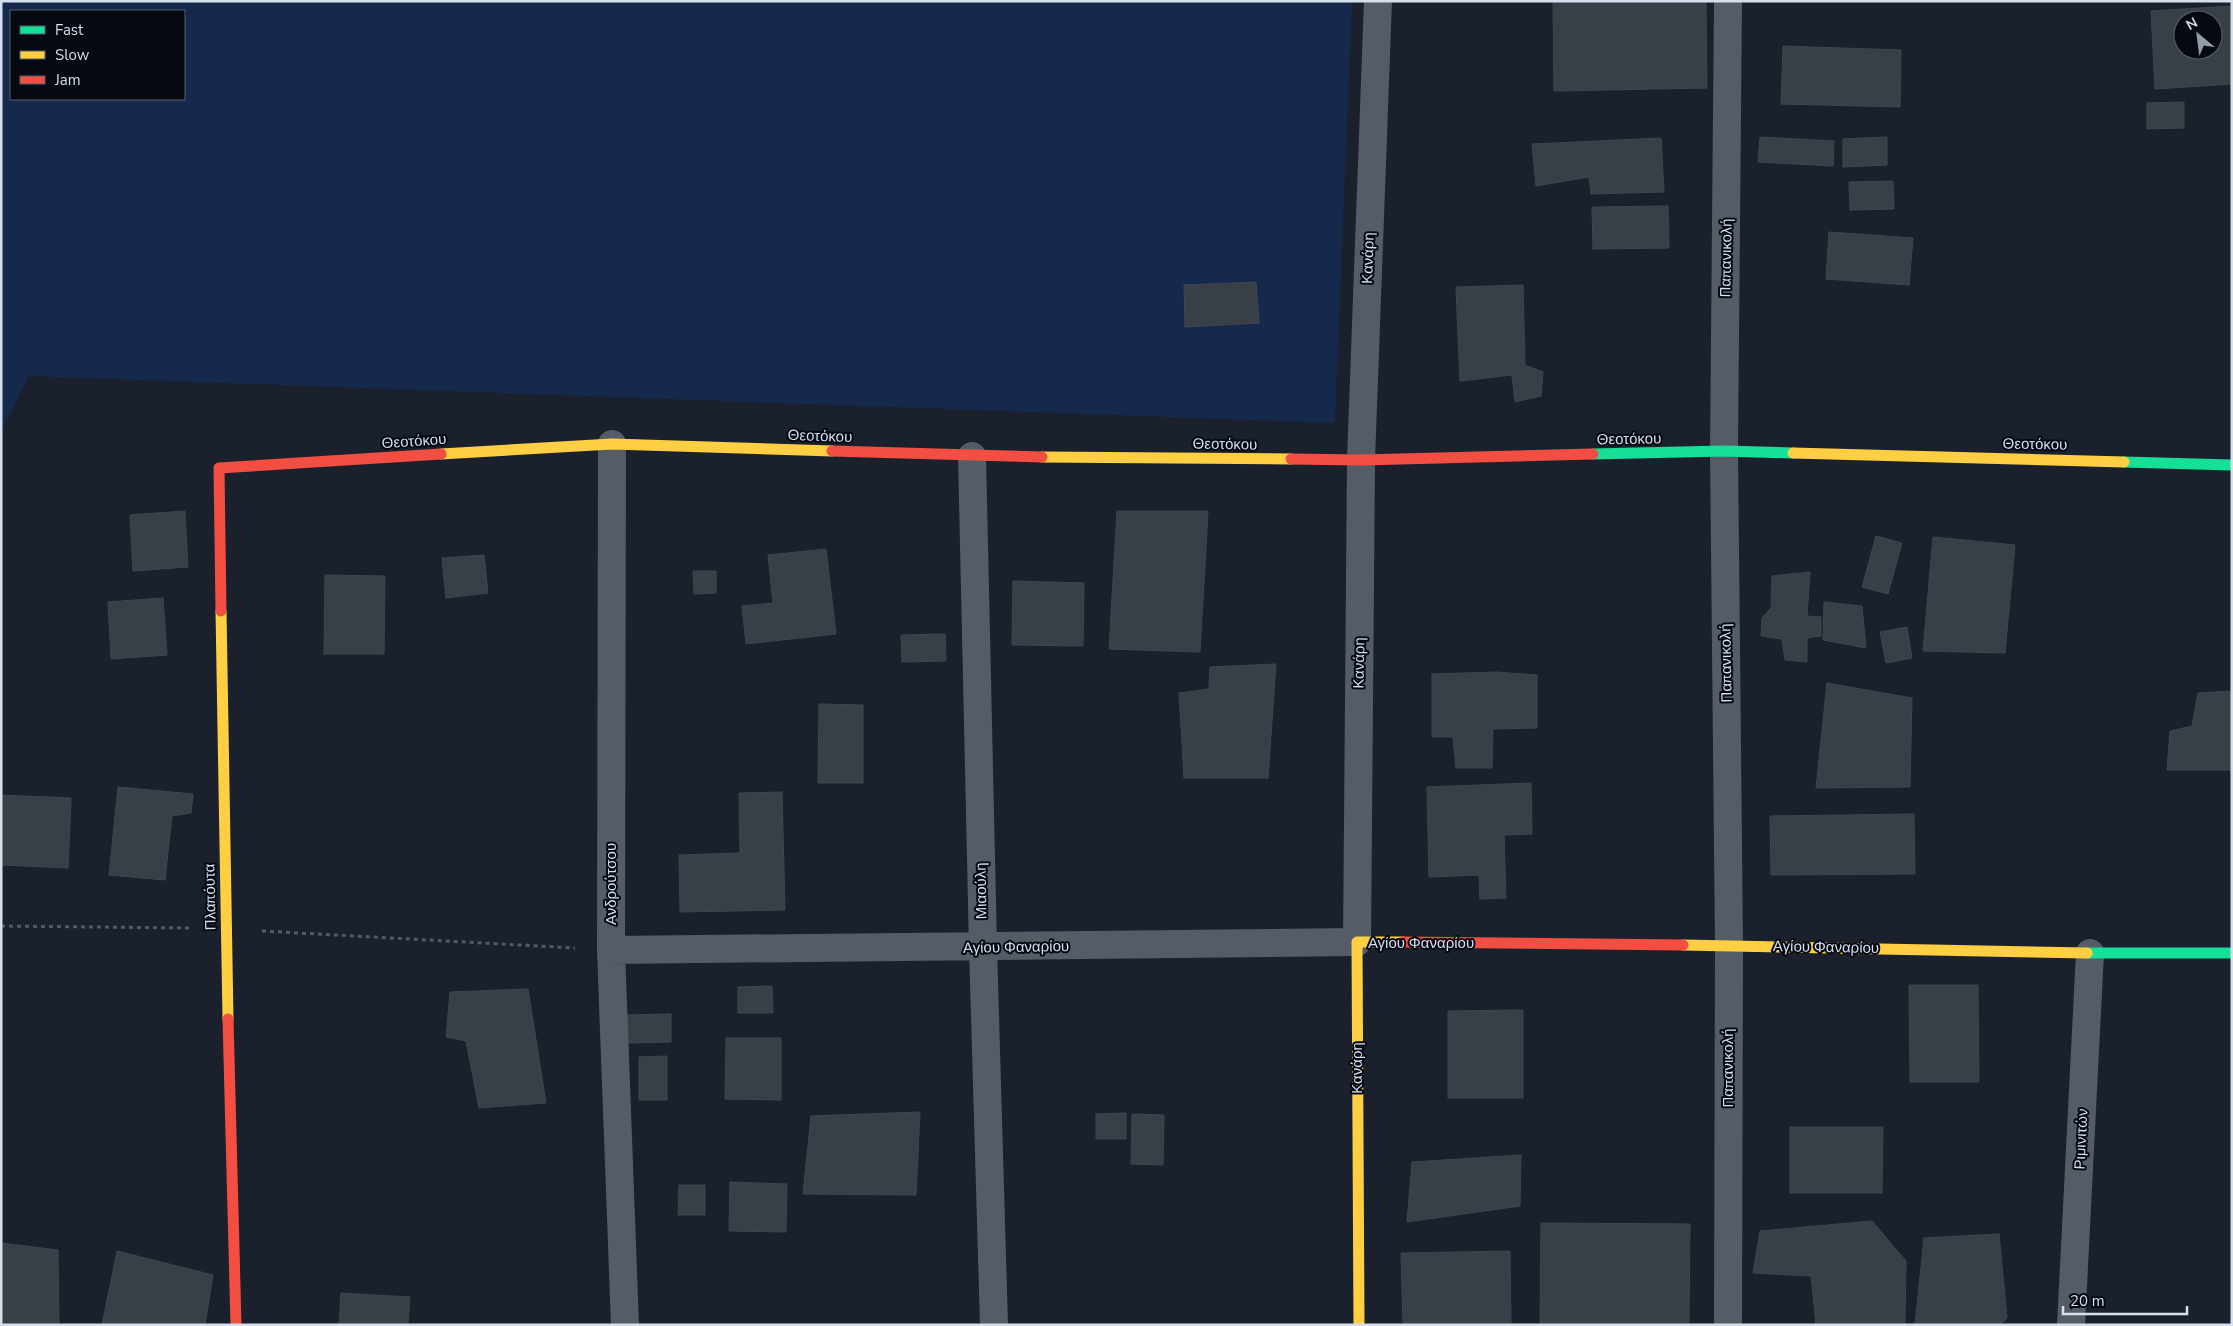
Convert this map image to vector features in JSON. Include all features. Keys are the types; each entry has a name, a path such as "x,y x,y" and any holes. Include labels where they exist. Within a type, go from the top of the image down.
{"street":[{"name":"Κανάρη","path":"1359,1325 1357,942 1361,460 1378,1"},
{"name":"Παπανικολή","path":"1728,1 1724,451 1728,945 1728,1325"},
{"name":"Θεοτόκου","path":"218,468 612,444 972,456 1361,460 1724,451 2232,465"},
{"name":"Ανδρούτσου","path":"612,444 611,950 625,1325"},
{"name":"Μιαούλη","path":"972,456 982,947 994,1325"},
{"name":"Πλαπόυτα","path":"218,468 226,929 236,1325"},
{"name":"Αγίου Φαναρίου","path":"611,950 1357,942 1728,945 2090,953 2232,953"},
{"name":"Ριμινιτών","path":"2071,1325 2090,953"}],"path":[{"path":"1,926 226,929 611,950"}],"shaded area":[{"path":"1,1 1352,1 1335,423 29,376 1,433"}],"building":[{"path":"1553,1 1706,1 1707,88 1554,91"},
{"path":"2232,6 2232,84 2155,89 2151,11"},
{"path":"1783,46 1901,50 1900,107 1781,104"},
{"path":"2184,102 2184,128 2147,129 2147,103"},
{"path":"1760,137 1834,141 1833,166 1758,162"},
{"path":"1887,137 1887,165 1843,167 1843,139"},
{"path":"1661,138 1664,192 1591,194 1589,177 1536,186 1532,144"},
{"path":"1893,181 1894,209 1850,210 1849,182"},
{"path":"1668,206 1669,248 1593,249 1592,207"},
{"path":"1829,232 1913,238 1909,285 1826,279"},
{"path":"1256,282 1259,323 1185,327 1184,285"},
{"path":"1523,285 1525,365 1543,372 1541,396 1515,402 1512,375 1460,381 1456,287"},
{"path":"185,511 188,567 133,571 130,515"},
{"path":"1117,511 1208,511 1200,652 1109,649"},
{"path":"1876,536 1902,543 1888,594 1862,587"},
{"path":"1933,537 2015,545 2005,653 1923,651"},
{"path":"826,549 836,634 746,644 742,606 773,603 768,555"},
{"path":"484,555 488,593 446,598 442,558"},
{"path":"693,571 716,571 716,593 694,594"},
{"path":"1810,572 1807,616 1821,617 1821,636 1807,638 1807,662 1785,660 1782,639 1761,636 1762,618 1771,608 1772,576"},
{"path":"325,575 385,576 384,654 324,654"},
{"path":"1013,581 1084,583 1083,646 1012,645"},
{"path":"163,598 167,655 111,659 108,602"},
{"path":"1824,602 1862,606 1866,648 1823,640"},
{"path":"1907,627 1912,658 1886,663 1880,632"},
{"path":"945,634 946,661 902,662 901,635"},
{"path":"1276,664 1268,778 1184,778 1179,693 1209,689 1210,667"},
{"path":"1496,672 1537,675 1537,728 1493,729 1492,768 1456,768 1453,737 1432,737 1432,674"},
{"path":"1827,683 1912,698 1910,787 1816,788"},
{"path":"2232,691 2232,770 2167,770 2170,731 2192,726 2198,693"},
{"path":"819,704 863,705 863,783 818,783"},
{"path":"1531,783 1532,834 1504,835 1506,898 1480,899 1479,875 1429,877 1427,787"},
{"path":"118,787 193,794 191,813 172,816 165,880 109,875"},
{"path":"782,792 785,910 680,912 679,855 740,853 739,793"},
{"path":"1,795 71,798 68,868 1,865"},
{"path":"1914,814 1915,874 1771,875 1770,816"},
{"path":"1909,985 1978,985 1979,1082 1910,1082"},
{"path":"772,986 773,1013 738,1013 738,987"},
{"path":"528,989 546,1103 479,1108 466,1041 446,1037 450,992"},
{"path":"1523,1010 1523,1098 1448,1098 1448,1011"},
{"path":"671,1014 671,1042 628,1043 627,1015"},
{"path":"726,1038 781,1038 781,1100 725,1099"},
{"path":"667,1056 667,1100 639,1100 639,1057"},
{"path":"920,1112 916,1195 803,1194 811,1116"},
{"path":"1126,1113 1126,1139 1096,1139 1096,1114"},
{"path":"1132,1114 1164,1115 1163,1165 1131,1164"},
{"path":"1790,1127 1883,1127 1882,1193 1790,1193"},
{"path":"1521,1155 1520,1206 1407,1222 1412,1162"},
{"path":"730,1182 787,1184 786,1232 729,1231"},
{"path":"679,1185 705,1185 705,1215 678,1215"},
{"path":"1872,1221 1906,1261 1905,1325 1816,1325 1811,1276 1753,1273 1760,1231"},
{"path":"1541,1223 1690,1224 1689,1325 1540,1325"},
{"path":"1999,1234 2007,1318 2000,1325 1915,1325 1924,1238"},
{"path":"1,1243 58,1250 59,1325 1,1325"},
{"path":"117,1251 213,1275 205,1325 102,1325"},
{"path":"1510,1251 1511,1325 1403,1325 1401,1253"},
{"path":"341,1293 410,1297 408,1325 339,1325"}],"traffic: fast":[{"path":"1593,454 1724,451 1793,453"},
{"path":"2124,462 2232,465"},
{"path":"2087,953 2232,953"}],"traffic: slow":[{"path":"441,454 612,444 832,451"},
{"path":"1793,453 2124,462"},
{"path":"1042,457 1291,459"},
{"path":"221,611 228,1019"},
{"path":"1359,1325 1357,942 1403,942"},
{"path":"1683,945 2087,953"}],"traffic: jam":[{"path":"832,451 1042,457"},
{"path":"221,611 219,468 441,454"},
{"path":"1291,459 1361,460 1593,454"},
{"path":"1403,942 1683,945"},
{"path":"228,1019 236,1325"}]}
